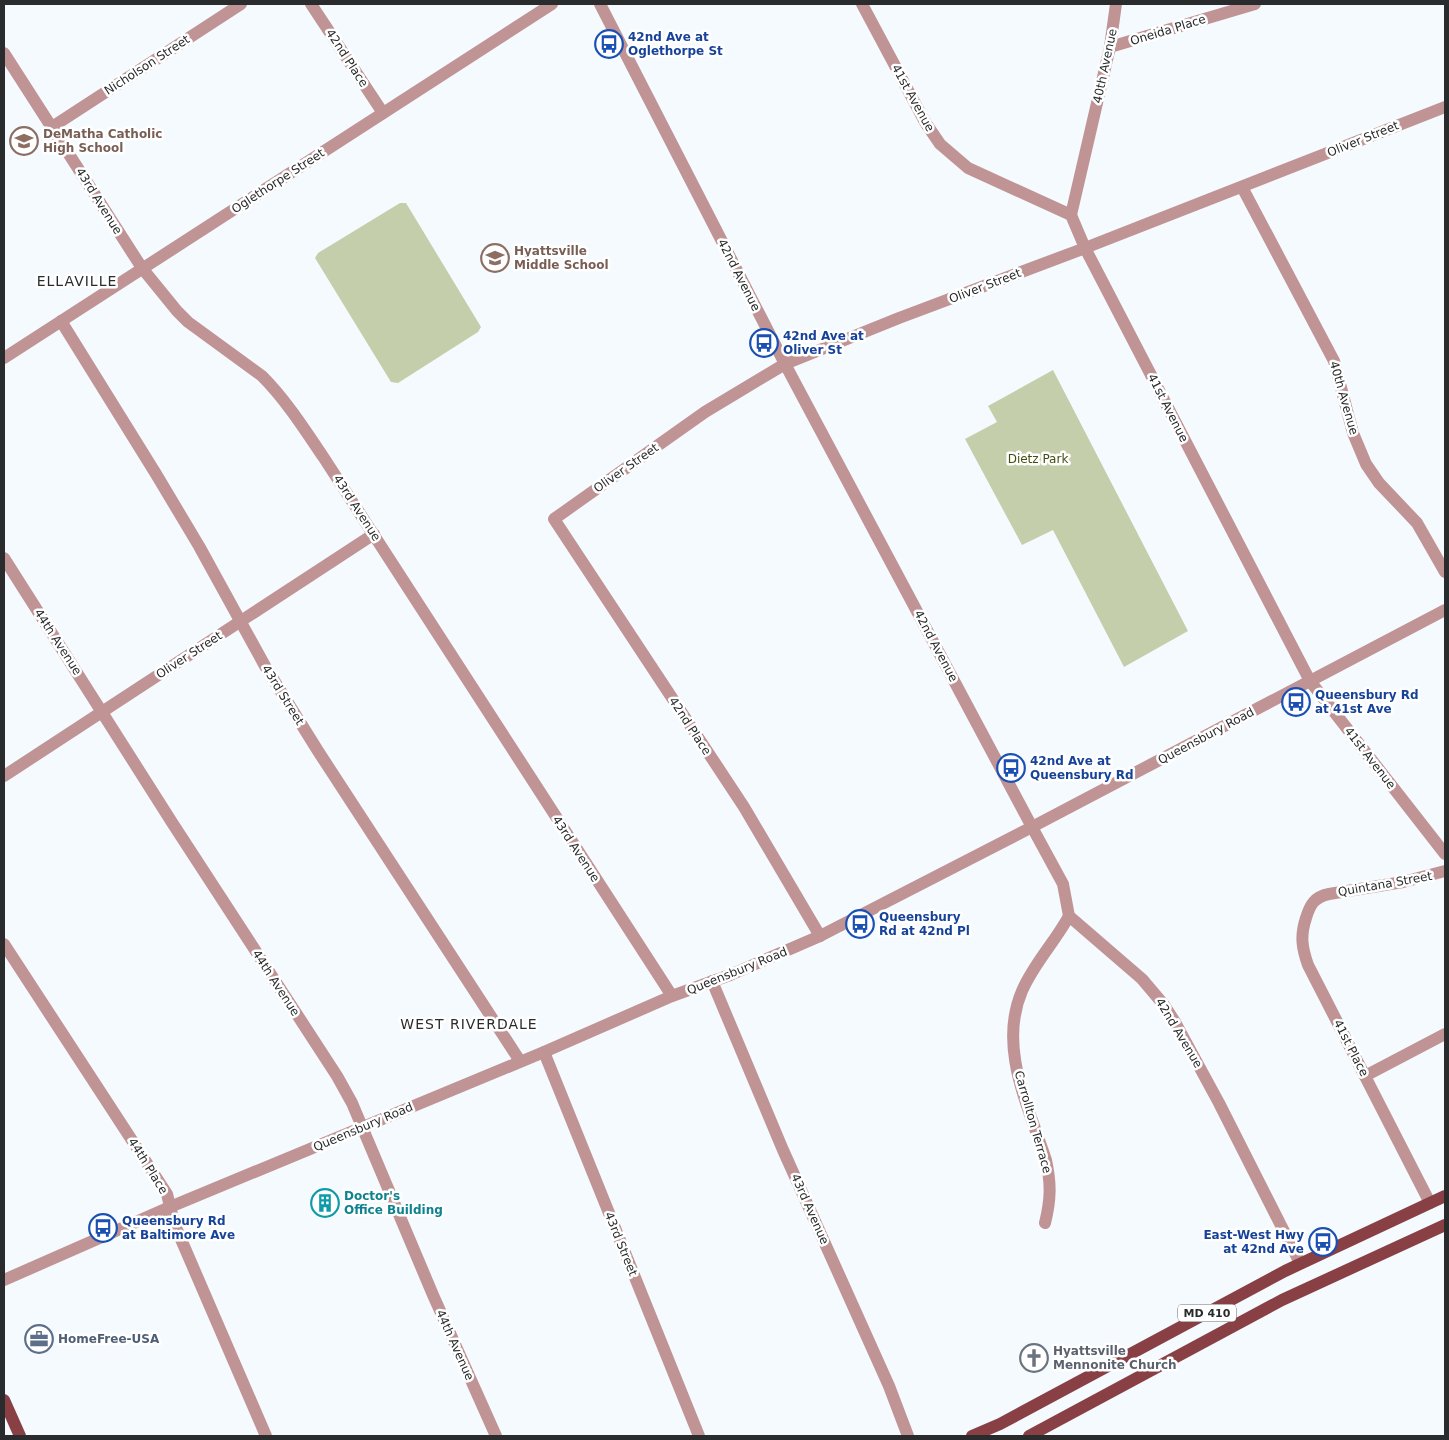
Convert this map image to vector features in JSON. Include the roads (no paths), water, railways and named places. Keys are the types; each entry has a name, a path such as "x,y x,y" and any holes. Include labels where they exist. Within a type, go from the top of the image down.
{"main road":[{"name":"MD 410","path":"972,1436 1008,1420 1300,1264 1445,1196"},
{"name":"MD 410","path":"1028,1436 1282,1300 1445,1224"},
{"path":"4,1400 20,1436"}],"street":[{"name":"Nicholson Street","path":"52,127 242,4"},
{"name":"42nd Place","path":"311,4 383,113"},
{"name":"Oglethorpe Street","path":"4,358 552,4"},
{"name":"42nd Avenue","path":"600,4 784,364 1063,884 1069,916 1142,979 1164,1005 1219,1103 1300,1264"},
{"name":"41st Avenue","path":"862,4 925,122 936,139 948,152 968,168 1071,215 1085,248 1310,681 1445,854"},
{"name":"40th Avenue","path":"1071,215 1110,47 1116,4"},
{"name":"Oneida Place","path":"1110,47 1255,4"},
{"name":"43rd Avenue","path":"4,53 142,268 188,322 271,384 324,458 672,996"},
{"name":"Oliver Street","path":"554,519 705,412 784,364 1445,107"},
{"name":"40th Avenue","path":"1242,187 1334,361 1353,433 1366,464 1379,483 1417,523 1445,572"},
{"name":"43rd Street","path":"61,321 199,546 265,666 318,751 520,1061"},
{"name":"42nd Place","path":"554,519 744,807 820,936"},
{"name":"Oliver Street","path":"4,776 374,534"},
{"name":"44th Avenue","path":"4,558 173,824 337,1076 352,1103 496,1436"},
{"name":"Queensbury Road","path":"4,1280 362,1126 820,936 1445,610"},
{"name":"Quintana Street","path":"1324,895 1403,882 1445,872"},
{"name":"41st Place","path":"1324,895 1314,900 1308,911 1302,928 1301,940 1303,951 1312,974 1430,1203"},
{"name":"Carrollton Terrace","path":"1045,1223 1050,1203 1049,1173 1018,1076 1012,1044 1012,1027 1022,991 1035,966 1061,931 1069,916"},
{"name":"44th Place","path":"4,944 167,1194 174,1222 266,1436"},
{"name":"43rd Avenue","path":"712,981 783,1150 889,1386 908,1436"},
{"path":"1365,1076 1445,1034"},
{"name":"43rd Street","path":"544,1052 699,1436"}],"place":[{"name":"42nd Ave at Oglethorpe St","path":"609,44"},
{"name":"DeMatha Catholic High School","path":"24,141"},
{"name":"Hyattsville Middle School","path":"495,258"},
{"name":"42nd Ave at Oliver St","path":"764,343"},
{"name":"Queensbury Rd at 41st Ave","path":"1296,702"},
{"name":"42nd Ave at Queensbury Rd","path":"1011,768"},
{"name":"Queensbury Rd at 42nd Pl","path":"860,924"},
{"name":"Doctor's Office Building","path":"325,1203"},
{"name":"Queensbury Rd at Baltimore Ave","path":"103,1228"},
{"name":"East-West Hwy at 42nd Ave","path":"1323,1242"},
{"name":"HomeFree-USA","path":"39,1339"},
{"name":"Hyattsville Mennonite Church","path":"1034,1358"}],"district":[{"name":"ELLAVILLE","path":"77,281"},
{"name":"WEST RIVERDALE","path":"469,1024"}],"park label":[{"name":"Dietz Park","path":"1038,459"}]}
